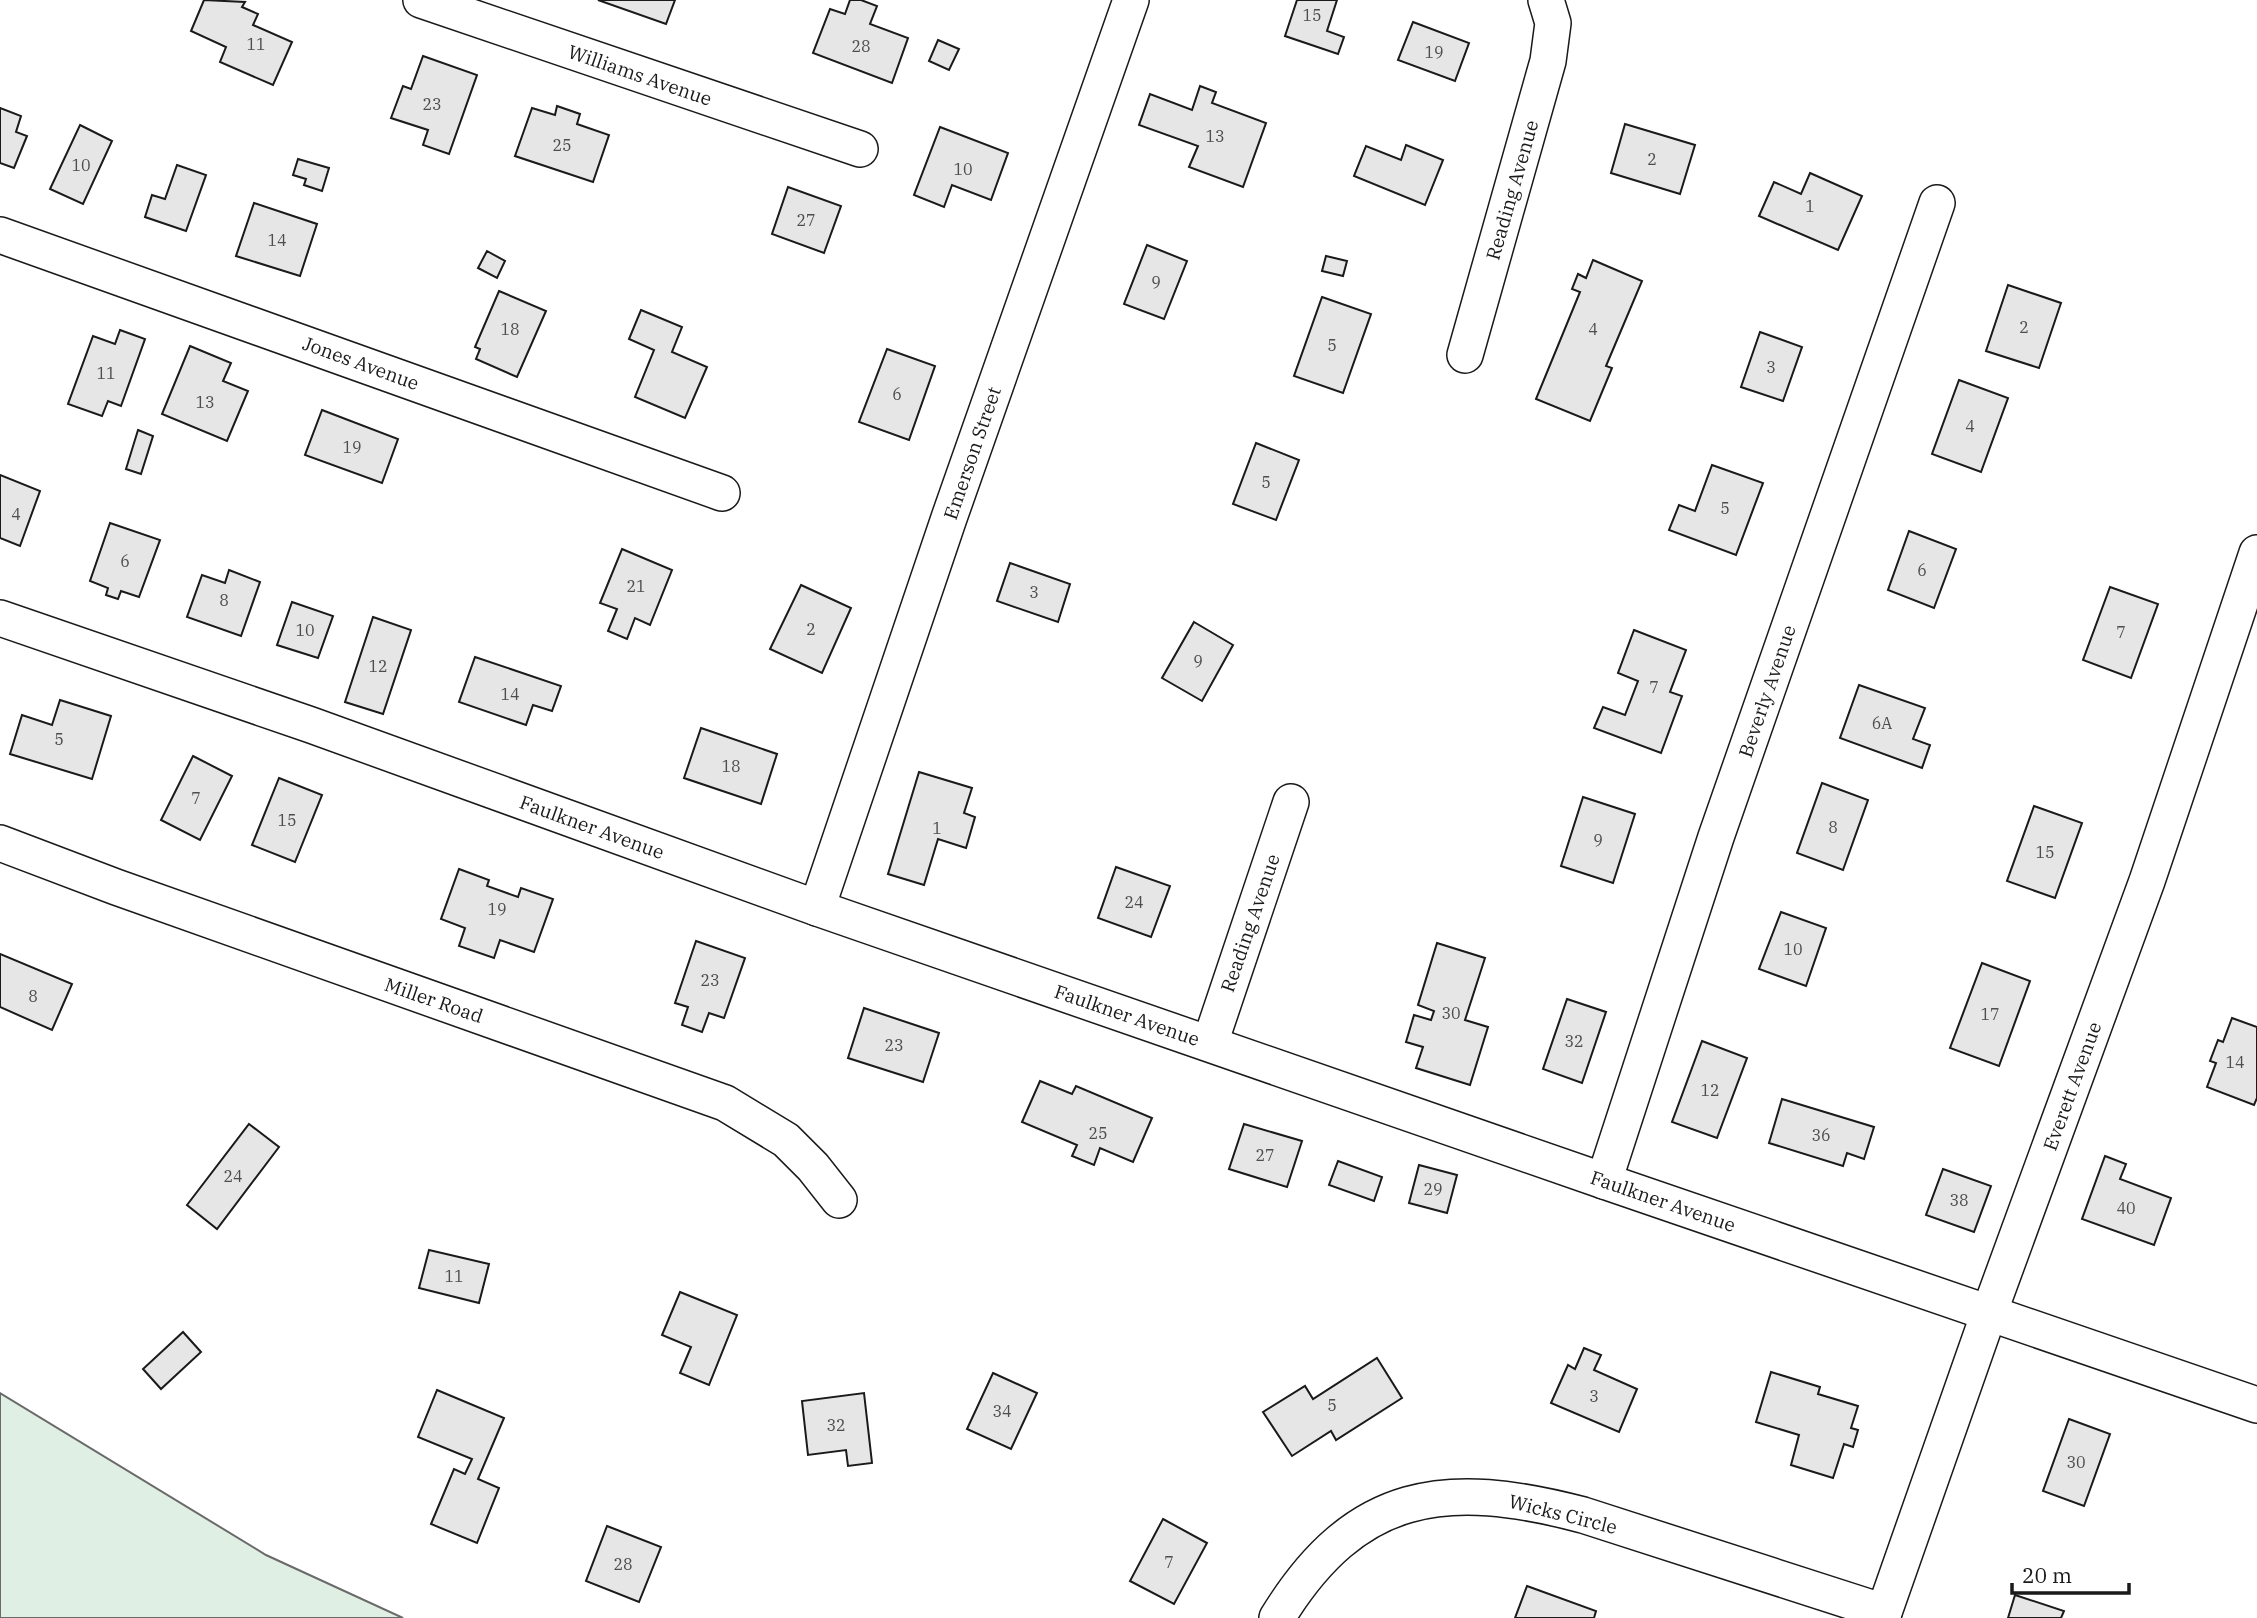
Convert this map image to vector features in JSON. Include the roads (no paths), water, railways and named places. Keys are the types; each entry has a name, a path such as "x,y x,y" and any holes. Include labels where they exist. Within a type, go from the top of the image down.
{"street":[{"name":"Williams Avenue","path":"421,0 860,149"},
{"name":"Emerson Street","path":"817,908 949,518 1131,0"},
{"name":"Reading Avenue","path":"1465,355 1548,61 1550,12"},
{"name":"Beverly Avenue","path":"1604,1181 1716,837 1937,203"},
{"name":"Jones Avenue","path":"0,235 722,493"},
{"name":"Everett Avenue","path":"1883,1615 2147,881 2257,553"},
{"name":"Faulkner Avenue","path":"0,618 311,725 817,908 2257,1405"},
{"name":"Reading Avenue","path":"1210,1043 1291,802"},
{"name":"Miller Road","path":"0,843 116,887 725,1103 756,1119 786,1140 813,1167 839,1200"},
{"name":"Wicks Circle","path":"1277,1618 1316,1564 1354,1529 1398,1507 1440,1498 1487,1496 1537,1503 1583,1516 1883,1615"}]}
